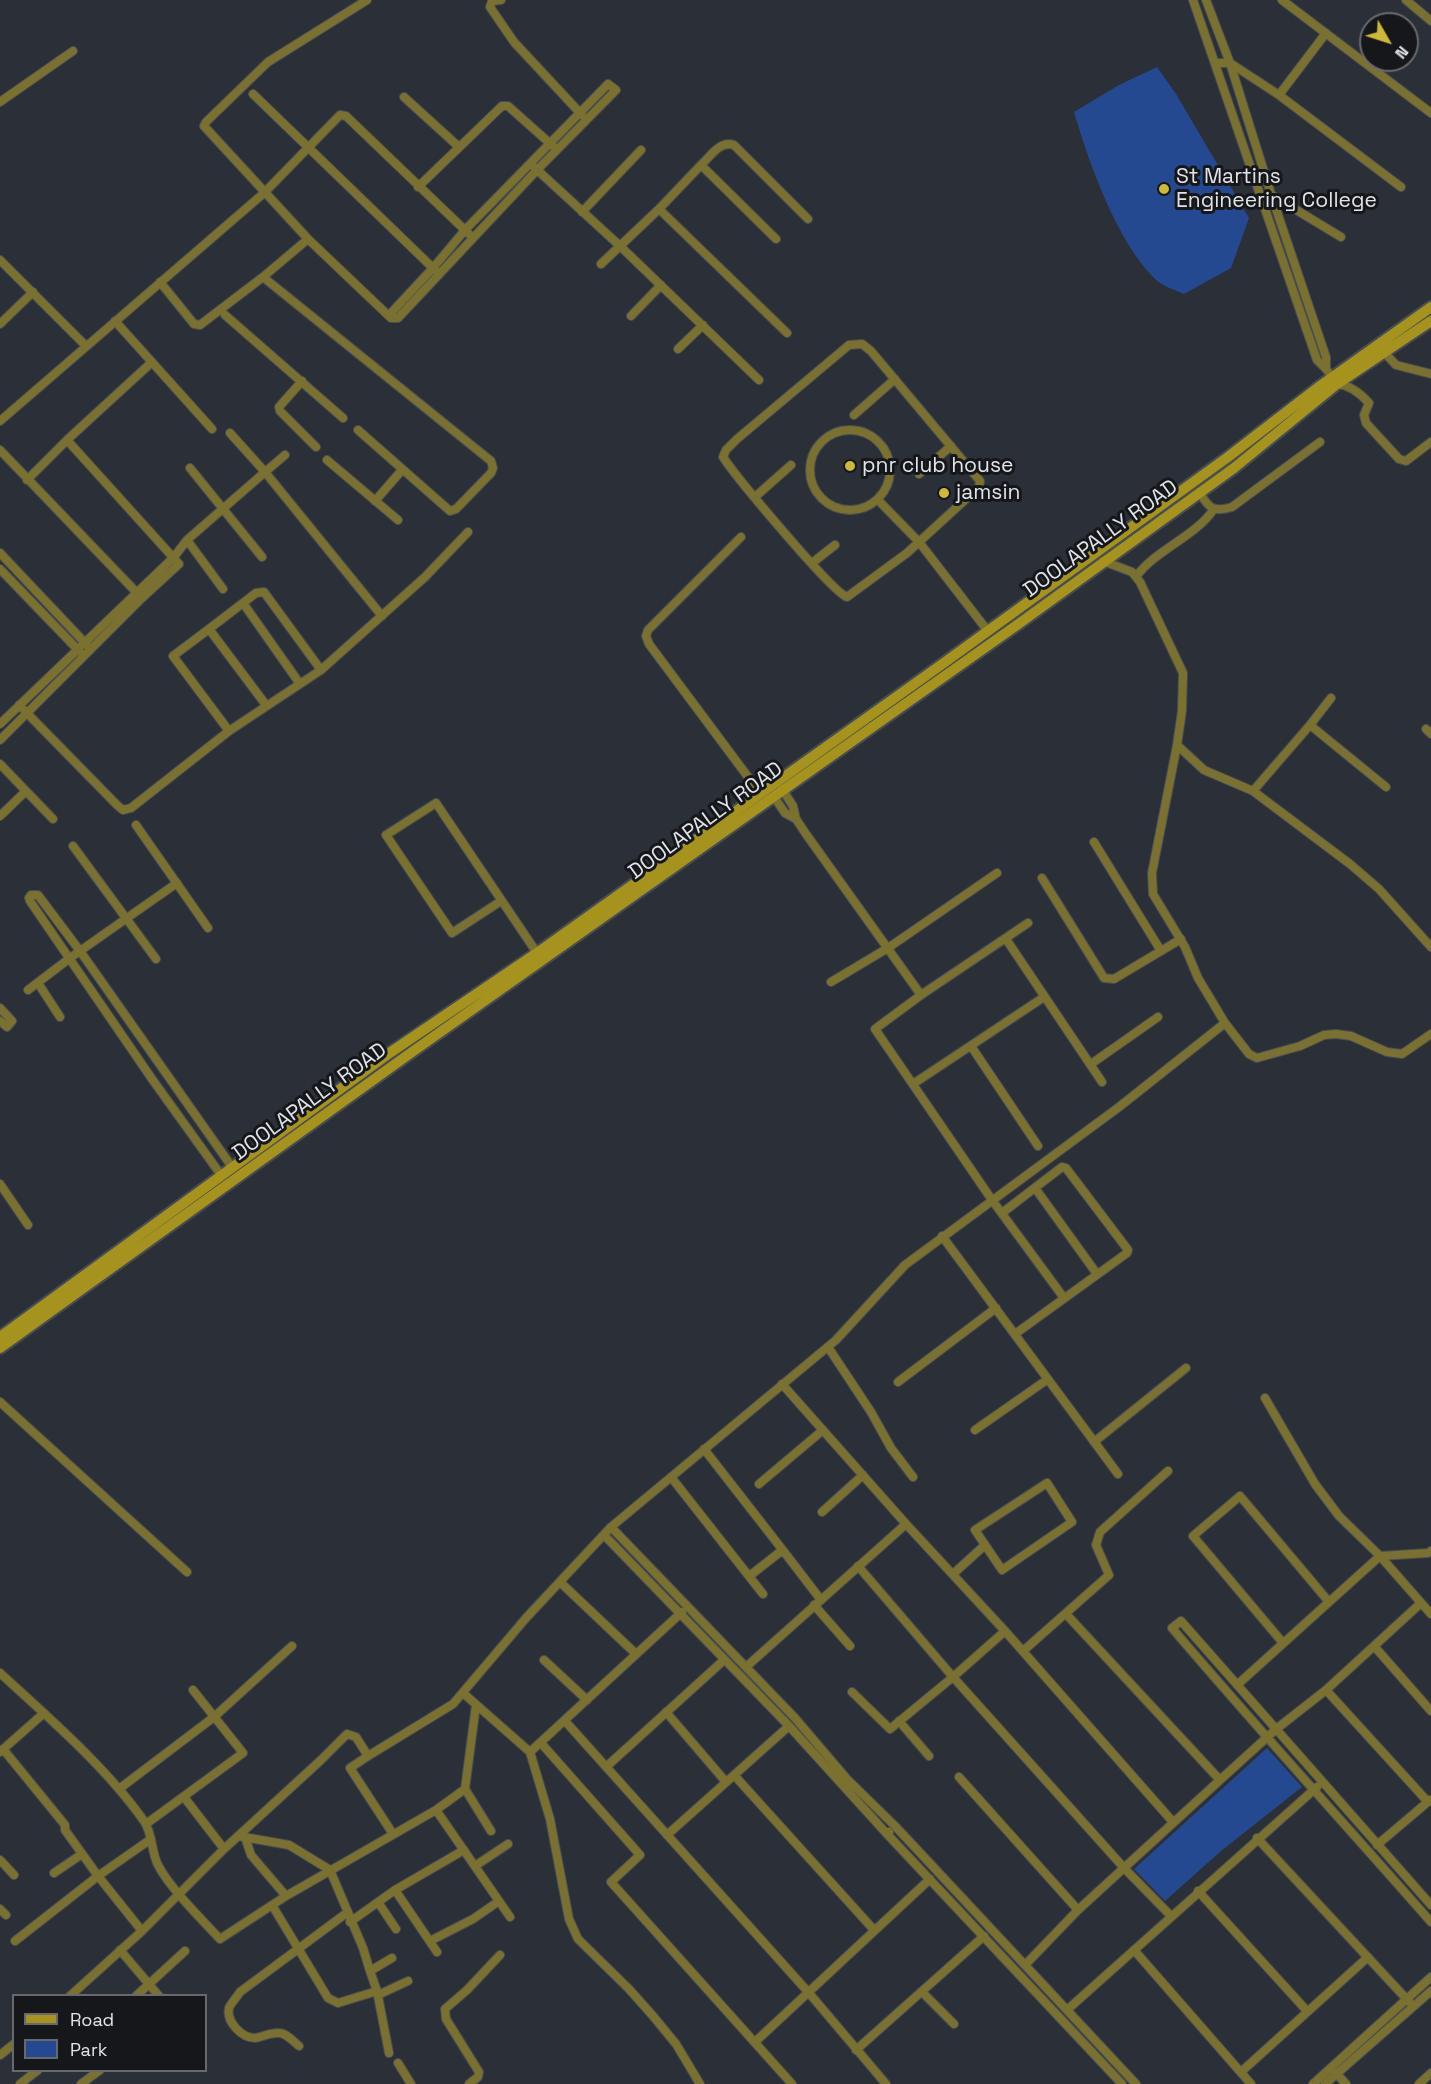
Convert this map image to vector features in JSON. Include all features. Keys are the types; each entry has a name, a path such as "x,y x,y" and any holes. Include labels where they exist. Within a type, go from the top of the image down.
{"main road":[{"path":"968,651 987,630 1165,509 1332,377 1431,306"},
{"name":"DOOLAPALLY ROAD","path":"0,1337 391,1052 537,953 760,793 968,651 1017,625 1103,561 1165,509 1199,492 1234,468 1332,377 1384,352 1431,321"},
{"name":"DOOLAPALLY ROAD","path":"0,1348 778,793 968,651"},
{"path":"304,1116 312,1125"}],"street":[{"path":"367,0 268,62 204,126 309,239 395,318"},
{"path":"501,0 490,3 503,28 587,120"},
{"path":"1193,0 1317,360 1332,377 1355,390 1369,403 1364,415 1366,423 1403,461 1417,454 1431,442"},
{"path":"1206,0 1230,63 1332,377"},
{"path":"1282,0 1431,113"},
{"path":"1406,0 1431,21"},
{"path":"1279,95 1326,33"},
{"path":"0,102 73,51"},
{"path":"1216,63 1230,63 1279,95 1401,187"},
{"path":"395,318 392,312 465,230 530,164 554,147 587,120 615,89 608,84 580,112 554,147 537,170 440,276 395,318"},
{"path":"253,94 440,276"},
{"path":"404,97 459,147"},
{"path":"418,187 499,107 505,105 554,147"},
{"path":"0,421 264,193 337,116 343,115 473,238"},
{"path":"601,264 719,147 730,143 808,219"},
{"path":"582,212 641,150"},
{"path":"530,164 620,246 759,380"},
{"path":"701,165 776,239"},
{"path":"1259,190 1271,194 1341,237"},
{"path":"659,209 787,333"},
{"path":"160,282 197,326 222,312 309,239"},
{"path":"0,260 86,346"},
{"path":"264,278 490,461 493,468 491,473 456,509 450,511 358,430"},
{"path":"630,316 661,285"},
{"path":"0,324 33,292"},
{"path":"222,312 343,418"},
{"path":"115,321 212,429"},
{"path":"678,350 703,325"},
{"path":"862,344 895,379 951,446 980,481 978,487 919,542 849,597 838,592 723,457 737,438 849,345 862,344"},
{"path":"1384,352 1396,365 1431,374"},
{"path":"27,480 152,362"},
{"path":"854,415 895,379"},
{"path":"302,381 279,407 280,411 316,447"},
{"path":"853,430 866,433 882,445 890,463 890,476 886,489 878,500 867,507 848,510 829,504 819,496 810,472 812,458 827,437 839,431 853,430"},
{"path":"230,433 265,472 382,616"},
{"path":"67,440 176,561"},
{"path":"1199,492 1207,504 1214,509 1222,510 1232,507 1320,442"},
{"path":"919,474 951,446"},
{"path":"0,450 139,595"},
{"path":"0,724 77,649 176,561 187,540 285,455"},
{"path":"327,460 398,520"},
{"path":"755,497 790,465"},
{"path":"190,468 262,557"},
{"path":"375,501 402,470"},
{"path":"878,500 919,542 987,630"},
{"path":"1136,577 1147,564 1190,532 1214,509"},
{"path":"19,705 123,810 131,808 229,731 321,670 425,577 468,532"},
{"path":"741,537 648,630 646,636 760,793"},
{"path":"187,540 223,589"},
{"path":"812,563 836,545"},
{"path":"0,553 91,649"},
{"path":"1103,561 1132,572 1140,582 1184,673 1177,745 1152,873 1153,894 1225,1023 1249,1054 1257,1058 1300,1046 1324,1035 1336,1034 1351,1036 1387,1053 1402,1054 1431,1035"},
{"path":"0,569 84,656"},
{"path":"28,598 36,591"},
{"path":"229,731 173,656 256,593 264,592 267,595 321,670"},
{"path":"0,740 91,649 139,595"},
{"path":"243,603 300,684"},
{"path":"209,629 266,705"},
{"path":"1253,791 1331,698"},
{"path":"1310,725 1386,787"},
{"path":"1177,745 1204,770 1253,791 1372,882 1429,940"},
{"path":"0,764 53,819"},
{"path":"0,816 26,791"},
{"path":"778,793 793,806 796,819 921,995"},
{"path":"501,901 452,933 386,835 436,803 537,953"},
{"path":"136,825 208,928"},
{"path":"1094,842 1161,951"},
{"path":"73,846 156,959"},
{"path":"831,982 888,948 997,873"},
{"path":"1042,878 1104,978 1108,980 1180,939"},
{"path":"28,990 177,883"},
{"path":"221,1175 30,902 31,896 38,895 80,951 232,1167"},
{"path":"1028,923 875,1029 992,1200 1064,1298"},
{"path":"1006,939 1102,1082"},
{"path":"38,983 60,1017"},
{"path":"913,1084 1044,996"},
{"path":"106,1011 117,1004"},
{"path":"0,1008 11,1021 0,1035"},
{"path":"1091,1064 1158,1017"},
{"path":"0,1021 8,1026"},
{"path":"393,1834 350,1768 453,1704 526,1618 610,1527 828,1347 905,1265 1119,1107 1225,1023"},
{"path":"970,1046 1038,1146"},
{"path":"168,1101 179,1092"},
{"path":"1002,1213 1062,1167 1066,1168 1128,1250 1127,1254 1015,1334"},
{"path":"0,1184 28,1225"},
{"path":"1035,1188 1097,1274"},
{"path":"942,1236 1118,1474"},
{"path":"898,1382 996,1308"},
{"path":"828,1347 871,1412 891,1448 912,1477"},
{"path":"1094,1442 1186,1368"},
{"path":"975,1430 1048,1379"},
{"path":"782,1384 1023,1651 1173,1822"},
{"path":"1265,1398 1315,1484 1339,1516 1380,1556 1431,1614"},
{"path":"0,1402 188,1572"},
{"path":"759,1484 823,1430"},
{"path":"704,1449 785,1553 850,1646"},
{"path":"1023,1651 1109,1575 1096,1545 1100,1533 1168,1471"},
{"path":"822,1512 863,1475"},
{"path":"671,1477 763,1594"},
{"path":"1047,1483 1072,1522 1002,1570 985,1545 975,1530 1047,1483"},
{"path":"1283,1643 1193,1536 1240,1496 1329,1602"},
{"path":"746,1667 906,1524"},
{"path":"610,1527 795,1718 887,1834 1121,2084 1129,2076"},
{"path":"604,1535 789,1726 844,1781 895,1826 1136,2084"},
{"path":"953,1574 985,1545"},
{"path":"1237,1685 1380,1556 1431,1551"},
{"path":"748,1575 780,1552 785,1553"},
{"path":"858,1566 953,1677 1125,1869 1171,1916"},
{"path":"560,1582 636,1654"},
{"path":"1025,1965 1078,1910 1125,1869 1173,1822 1275,1730 1326,1690 1421,1603"},
{"path":"530,1752 688,1607"},
{"path":"1066,1614 1220,1780"},
{"path":"1431,1905 1181,1621 1172,1628 1266,1738 1431,1922"},
{"path":"852,1692 890,1730 1005,1631"},
{"path":"119,1789 214,1717 292,1646"},
{"path":"1374,1646 1431,1712"},
{"path":"544,1660 587,1700"},
{"path":"606,1767 724,1660"},
{"path":"0,1673 44,1713 119,1789 146,1824 158,1864 178,1893 220,1939 286,1896 436,1810 465,1790"},
{"path":"146,1824 243,1753 193,1690"},
{"path":"1326,1690 1429,1801 1377,1845"},
{"path":"463,1693 530,1752 550,1819 569,1919 578,1939 653,2016 676,2044 700,2084"},
{"path":"476,1705 465,1790 491,1832"},
{"path":"666,1712 726,1782"},
{"path":"44,1713 2,1750 65,1825 65,1830 82,1854 142,1931"},
{"path":"565,1720 809,1993 886,2084"},
{"path":"899,1721 929,1756"},
{"path":"667,1835 789,1726"},
{"path":"71,1994 142,1931 178,1893 347,1734 356,1737 368,1756"},
{"path":"541,1743 640,1855 611,1882 792,2084"},
{"path":"734,1775 874,1930"},
{"path":"959,1777 1078,1910"},
{"path":"1067,2010 1322,1782"},
{"path":"184,1797 224,1849"},
{"path":"436,1810 510,1917"},
{"path":"887,1834 895,1826"},
{"path":"241,1836 289,1845 330,1870 363,1948 377,1993 389,2053"},
{"path":"241,1836 252,1855 286,1896"},
{"path":"1257,1838 1413,2006"},
{"path":"15,1941 98,1876 151,1839"},
{"path":"475,1866 508,1844"},
{"path":"351,1922 395,1890 464,1850"},
{"path":"54,1873 82,1854"},
{"path":"0,1860 14,1875"},
{"path":"755,2042 930,1879"},
{"path":"395,1890 437,1952"},
{"path":"1424,1897 1431,1890"},
{"path":"1198,1891 1306,2011"},
{"path":"430,1941 473,1919 499,1901"},
{"path":"378,1902 396,1929"},
{"path":"272,1905 328,1998 338,2003 377,1993 408,1981"},
{"path":"299,2046 282,2033 246,2037 234,2025 229,2008 240,1992 348,1912"},
{"path":"856,2050 984,1936"},
{"path":"120,1950 158,1994"},
{"path":"1134,1950 1251,2084"},
{"path":"137,1994 185,1951"},
{"path":"469,2084 479,2072 446,2019 445,2009 467,1990 500,1955"},
{"path":"1241,2072 1368,1957"},
{"path":"370,1971 392,1958"},
{"path":"1325,2084 1334,2070 1431,1977"},
{"path":"1313,2084 1334,2070 1431,1991"},
{"path":"922,1992 954,2024"},
{"path":"0,2055 12,2046"},
{"path":"398,2063 411,2084"},
{"path":"1334,2070 1346,2084"},
{"path":"20,2084 35,2072"},
{"path":"1419,2084 1431,2073"},
{"path":"81,2084 88,2074"}],"green space":[{"path":"1157,67 1176,94 1249,218 1231,268 1184,294 1155,279 1128,244 1096,177 1074,112 1119,85"},
{"path":"1267,1748 1302,1787 1221,1851 1165,1901 1134,1869"}],"place":[{"name":"St Martins Engineering College","path":"1164,189"},
{"name":"pnr club house","path":"850,466"},
{"name":"jamsin","path":"944,493"}]}
